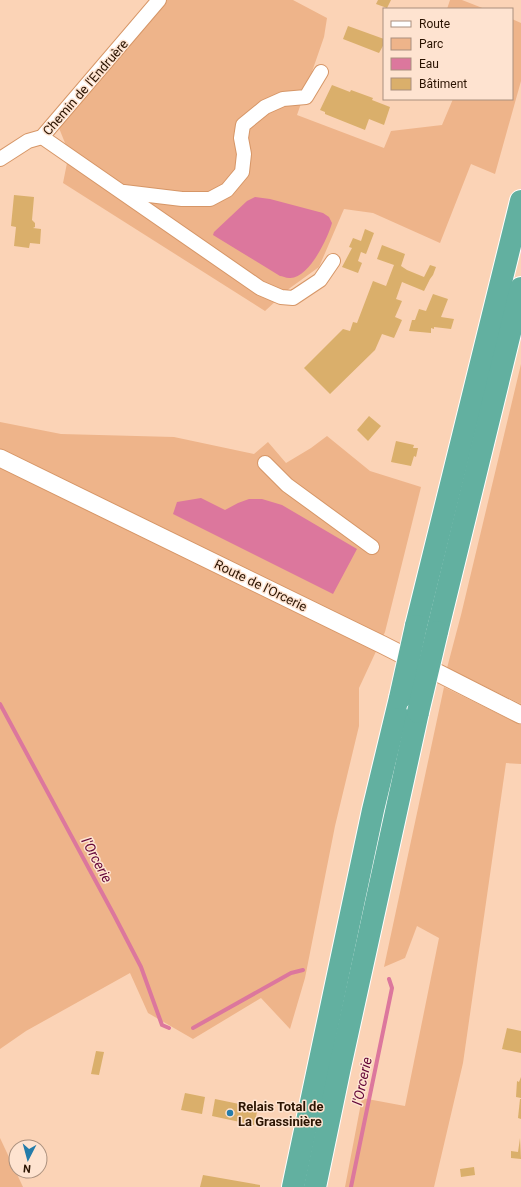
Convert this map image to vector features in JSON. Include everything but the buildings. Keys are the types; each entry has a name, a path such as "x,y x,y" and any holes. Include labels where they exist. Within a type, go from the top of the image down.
{"highway":[{"path":"293,1187 373,810 416,626 521,201"},
{"path":"315,1187 418,712 521,288"}],"street":[{"name":"Chemin de l'Endruère","path":"0,159 28,141 42,137 159,0"},
{"path":"120,191 182,199 210,199 227,190 242,172 244,154 241,138 243,125 265,106 283,99 306,97 321,72"},
{"path":"42,137 260,288 281,297 293,298 320,280 333,261"},
{"name":"Route de l'Orcerie","path":"0,458 521,714"},
{"path":"265,463 287,485 372,547"}],"green space":[{"path":"151,0 293,0 327,18 324,37 297,115 384,148 391,131 442,125 453,100 513,100 513,19 521,23 521,81 495,174 471,164 440,243 373,213 344,209 319,267 290,288 265,311 63,183 69,153 57,123"},
{"path":"450,0 462,0 482,8 447,8"},
{"path":"521,364 521,704 447,668"},
{"path":"0,422 61,434 174,437 254,454 268,442 286,463 311,448 327,436 370,471 421,487 385,632 359,688 359,726 335,826 305,978 290,1029 261,998 193,1039 148,1013 130,973 26,1031 0,1049"},
{"path":"444,687 521,725 521,764 506,763 463,1063 434,1187 345,1187 362,1098 405,1106 439,938 417,926 405,958 384,967"},
{"path":"0,1138 8,1155 8,1179 19,1179 23,1187 0,1187"}],"water":[{"path":"255,197 270,199 323,213 329,217 332,223 322,248 310,265 296,277 289,278 280,276 213,235 214,232 247,201"},
{"path":"201,498 225,510 249,499 262,499 282,505 357,549 333,594 173,514 177,502"}],"waterway":[{"name":"l'Orcerie","path":"0,704 141,967 162,1025 169,1028"},
{"name":"l'Orcerie","path":"193,1028 291,973 303,970"},
{"name":"l'Orcerie","path":"351,1187 392,988 389,979"}],"place":[{"name":"Relais Total de La Grassinière","path":"230,1113"}]}
